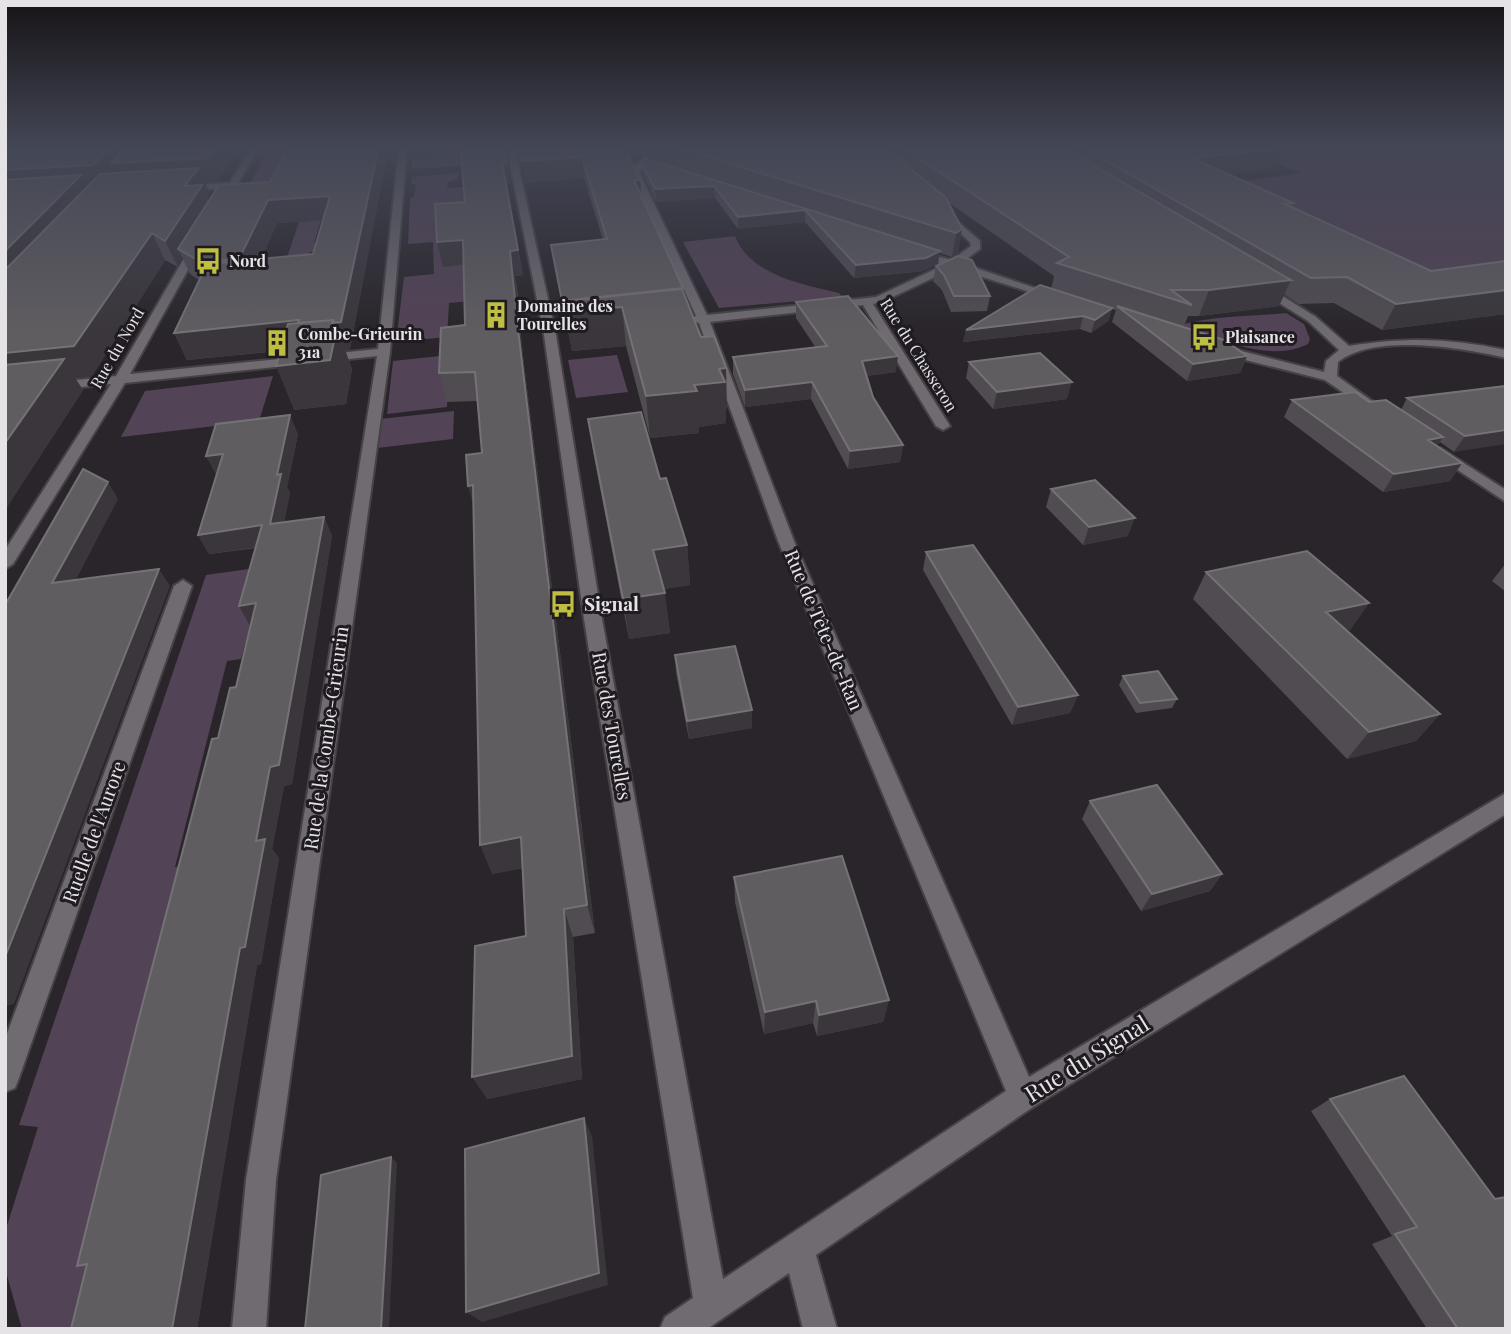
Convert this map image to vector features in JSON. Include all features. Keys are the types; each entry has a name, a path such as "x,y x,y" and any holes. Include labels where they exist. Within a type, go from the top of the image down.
{"street":[{"name":"Rue de la Combe-Grieurin","path":"249,1329 261,1180 384,352 397,209"},
{"name":"Rue des Tourelles","path":"525,209 556,334 593,619 711,1306"},
{"name":"Rue de Tête-de-Ran","path":"652,209 703,319 786,541 1023,1097"},
{"path":"678,322 878,300 954,264 976,247 975,242 940,209"},
{"name":"Rue du Nord","path":"5,564 120,380 205,230"},
{"path":"901,247 1064,300"},
{"path":"1255,284 1312,319 1346,350"},
{"name":"Rue du Chasseron","path":"866,301 943,426"},
{"path":"1330,377 1332,362 1346,350 1390,343 1439,342 1506,354"},
{"path":"1207,346 1244,358 1330,377 1385,415"},
{"path":"5,391 384,352"},
{"path":"1429,445 1506,497"},
{"name":"Ruelle de l'Aurore","path":"5,1077 183,586"},
{"name":"Rue du Signal","path":"677,1329 1023,1097 1506,802"},
{"path":"797,1248 820,1329"}],"shaded area":[{"path":"410,209 468,209 486,285 516,282 518,296 449,303 447,337 396,342 404,277 434,274 433,242 408,244"},
{"path":"1273,209 1506,209 1506,261 1431,299"},
{"path":"321,220 314,243 323,243 321,251 309,252 303,274 279,282 299,222"},
{"path":"735,236 752,260 765,269 795,282 839,293 843,297 719,308 683,242"},
{"path":"1286,313 1304,324 1310,339 1308,344 1277,351 1260,350 1178,326 1218,318"},
{"path":"449,355 447,407 387,414 393,361"},
{"path":"617,355 628,392 576,398 568,360"},
{"path":"273,376 259,421 121,437 145,391"},
{"path":"454,411 453,439 377,448 380,419"},
{"path":"256,568 263,580 241,659 227,661 175,867 203,863 84,1329 22,1329 5,1268 5,1232 38,1127 19,1125 206,575"}],"building":[{"path":"5,209 47,209 5,251"},
{"path":"65,209 186,209 165,241 152,233 74,346 5,353 5,270"},
{"path":"203,209 263,209 239,259 201,262 178,249"},
{"path":"326,209 365,209 341,322 334,323 333,320 298,323 299,320 174,333 207,264 313,254"},
{"path":"435,209 511,209 518,250 510,251 518,329 587,905 564,909 572,1056 472,1077 475,946 526,936 521,837 480,845 473,485 468,486 466,455 482,453 475,372 439,373 441,328 465,325 463,240 437,242"},
{"path":"598,209 647,209 683,288 562,301 551,245 607,239"},
{"path":"732,209 807,209 940,251 926,258 856,265 805,210 738,217"},
{"path":"878,209 952,209 962,229 956,233"},
{"path":"996,209 1169,209 1291,280 1209,290 1171,290 1192,305 1057,263 1069,257"},
{"path":"1191,209 1296,209 1431,271 1506,261 1506,290 1396,304 1347,277 1311,278"},
{"path":"958,256 972,260 990,296 954,296 944,275 936,266"},
{"path":"1040,285 1112,308 1095,320 1083,316 966,330"},
{"path":"682,289 701,337 714,336 726,368 719,369 725,382 694,385 697,391 646,396 622,307 565,312 563,301"},
{"path":"848,296 898,356 862,361 873,397 903,445 850,451 812,382 745,390 733,357 827,346 796,302"},
{"path":"1117,306 1224,340 1247,356 1193,364"},
{"path":"333,320 331,328 337,327 330,360 276,366 288,324"},
{"path":"1040,353 1072,382 997,392 969,362"},
{"path":"64,359 5,443 5,365"},
{"path":"1506,386 1506,430 1465,436 1407,398"},
{"path":"1355,392 1369,402 1386,400 1443,437 1428,440 1462,463 1394,474 1292,400"},
{"path":"641,412 660,479 666,478 687,545 653,550 665,593 623,599 588,419"},
{"path":"290,415 270,524 324,517 279,765 270,767 256,841 265,839 245,947 240,948 172,1329 71,1329 87,1264 77,1266 137,1025 212,739 218,738 230,688 236,687 256,603 239,606 262,525 198,535 223,454 206,456 216,424"},
{"path":"83,469 108,482 52,583 159,569 5,957 5,605"},
{"path":"1095,480 1135,518 1089,527 1051,489"},
{"path":"973,545 1078,695 1018,707 926,552"},
{"path":"1307,551 1369,603 1326,612 1440,714 1369,732 1206,572"},
{"path":"735,646 752,710 687,721 675,655"},
{"path":"1158,671 1177,699 1140,703 1123,676"},
{"path":"1157,785 1222,874 1152,894 1090,801"},
{"path":"842,856 889,1000 819,1015 816,1001 765,1012 734,877"},
{"path":"1404,1076 1495,1199 1506,1197 1506,1329 1458,1329 1395,1234 1417,1227 1330,1099"},
{"path":"584,1118 599,1273 466,1312 465,1149"},
{"path":"391,1157 381,1329 305,1329 321,1175"}],"place":[{"name":"Nord","path":"208,261"},
{"name":"Domaine des Tourelles","path":"496,315"},
{"name":"Plaisance","path":"1204,337"},
{"name":"Combe-Grieurin 31a","path":"277,343"},
{"name":"Signal","path":"563,604"}]}
